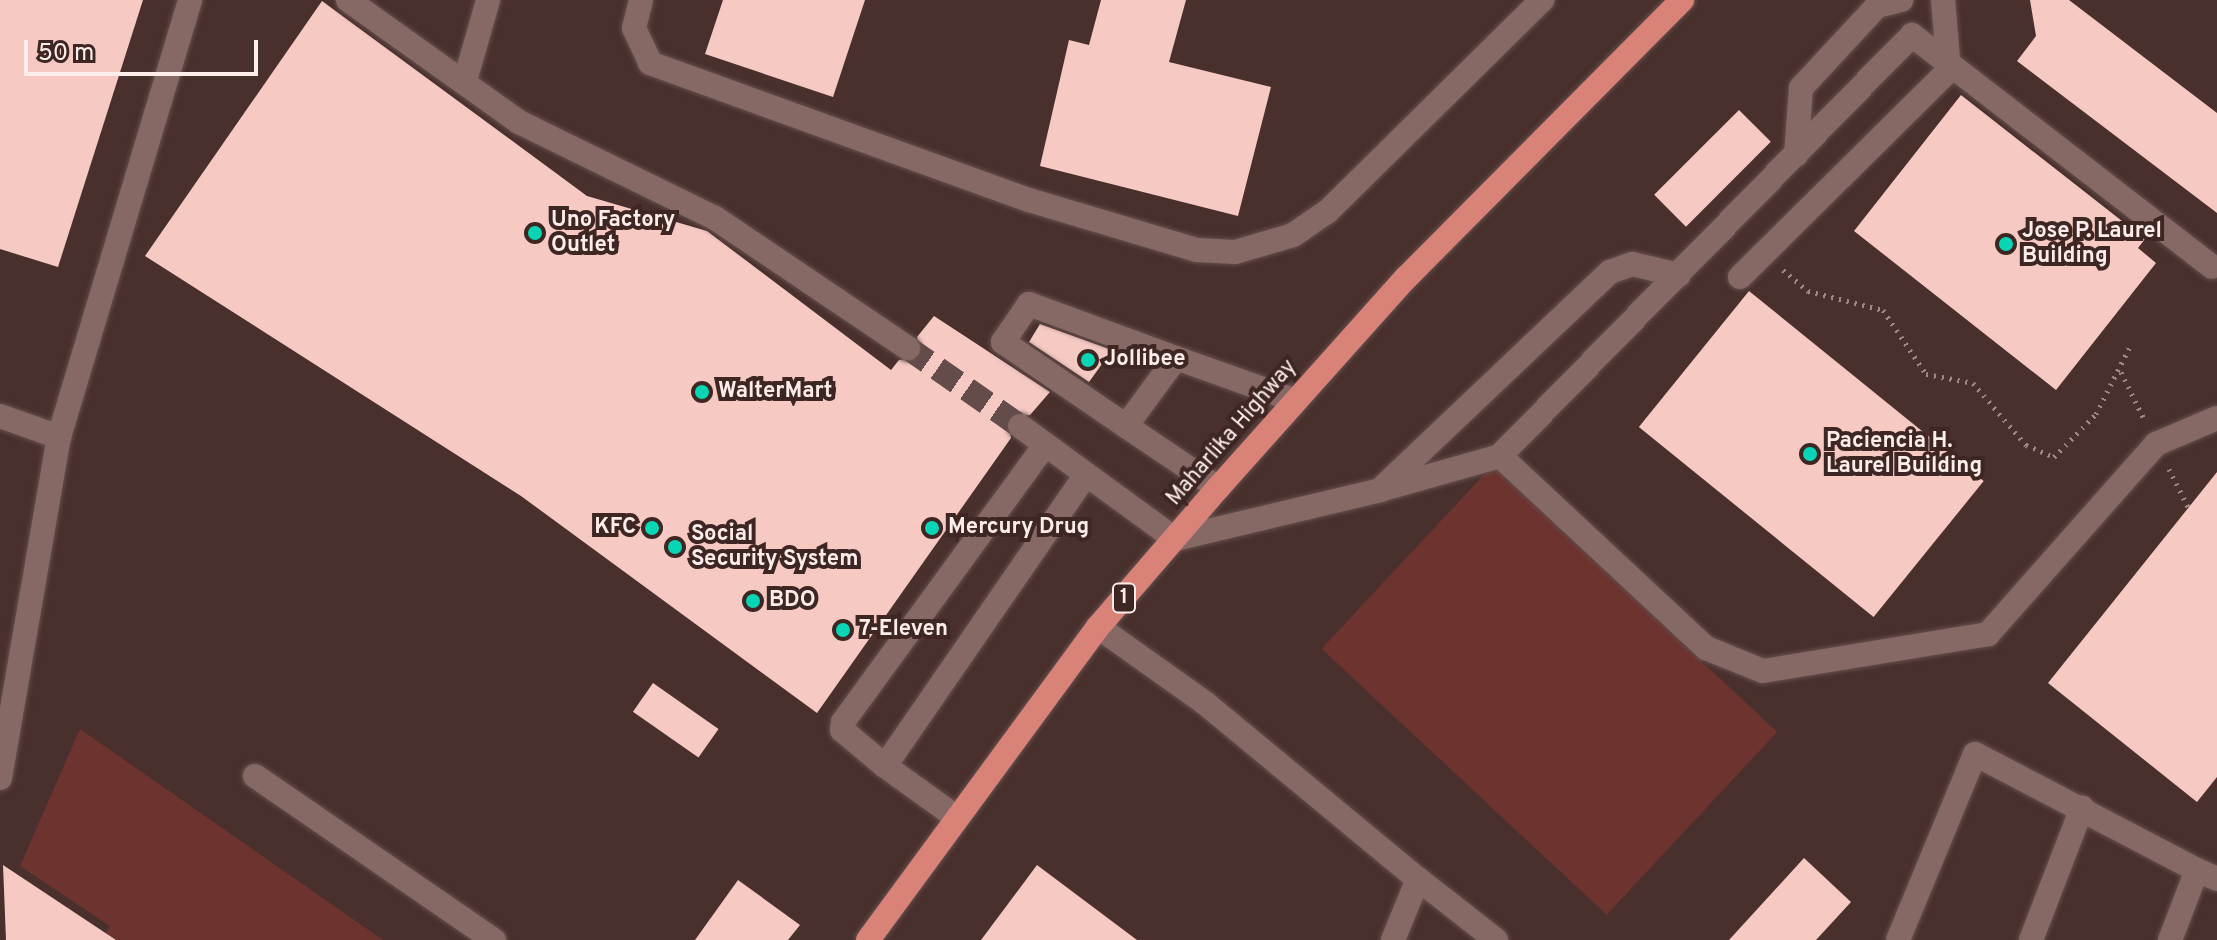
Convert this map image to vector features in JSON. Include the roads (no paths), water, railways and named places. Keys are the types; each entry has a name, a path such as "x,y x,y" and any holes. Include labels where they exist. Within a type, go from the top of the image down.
{"highway":[{"name":"Maharlika Highway","path":"870,939 956,817 1098,627 1294,400 1682,0"}],"lane":[{"path":"0,778 59,437 190,0"},
{"path":"348,0 519,122 784,260 908,348"},
{"path":"465,81 488,0"},
{"path":"641,0 634,28 650,63 1029,200 1197,250 1235,252 1293,235 1328,211 1542,0"},
{"path":"1796,155 1801,88 1877,6 1901,0"},
{"path":"1943,0 1949,70"},
{"path":"1020,426 1084,477 1175,539 1380,490 1500,456 1912,35 1949,70 2212,267"},
{"path":"1740,277 1949,70"},
{"path":"1380,490 1610,272 1632,264 1679,275"},
{"path":"1218,488 1003,342 1029,304 1294,400"},
{"path":"1126,426 1176,358"},
{"path":"0,416 59,437"},
{"path":"1500,456 1706,648 1763,671 1988,634 2156,444 2217,418"},
{"path":"956,817 885,766 842,730 843,722 1044,446"},
{"path":"885,766 1084,477"},
{"path":"1098,627 1205,703 1496,940"},
{"path":"1898,940 1975,754 2207,874 2170,940"},
{"path":"255,776 494,940"},
{"path":"2031,940 2082,808"},
{"path":"1393,940 1418,879"}],"tunnel":[{"path":"908,348 1020,426"}],"place":[{"name":"Uno Factory Outlet","path":"535,233"},
{"name":"Jose P. Laurel Building","path":"2006,244"},
{"name":"Jollibee","path":"1088,360"},
{"name":"WalterMart","path":"702,392"},
{"name":"Paciencia H. Laurel Building","path":"1810,454"},
{"name":"KFC","path":"652,528"},
{"name":"Mercury Drug","path":"932,528"},
{"name":"Social Security System","path":"675,547"},
{"name":"BDO","path":"753,601"},
{"name":"7-Eleven","path":"843,630"}]}
